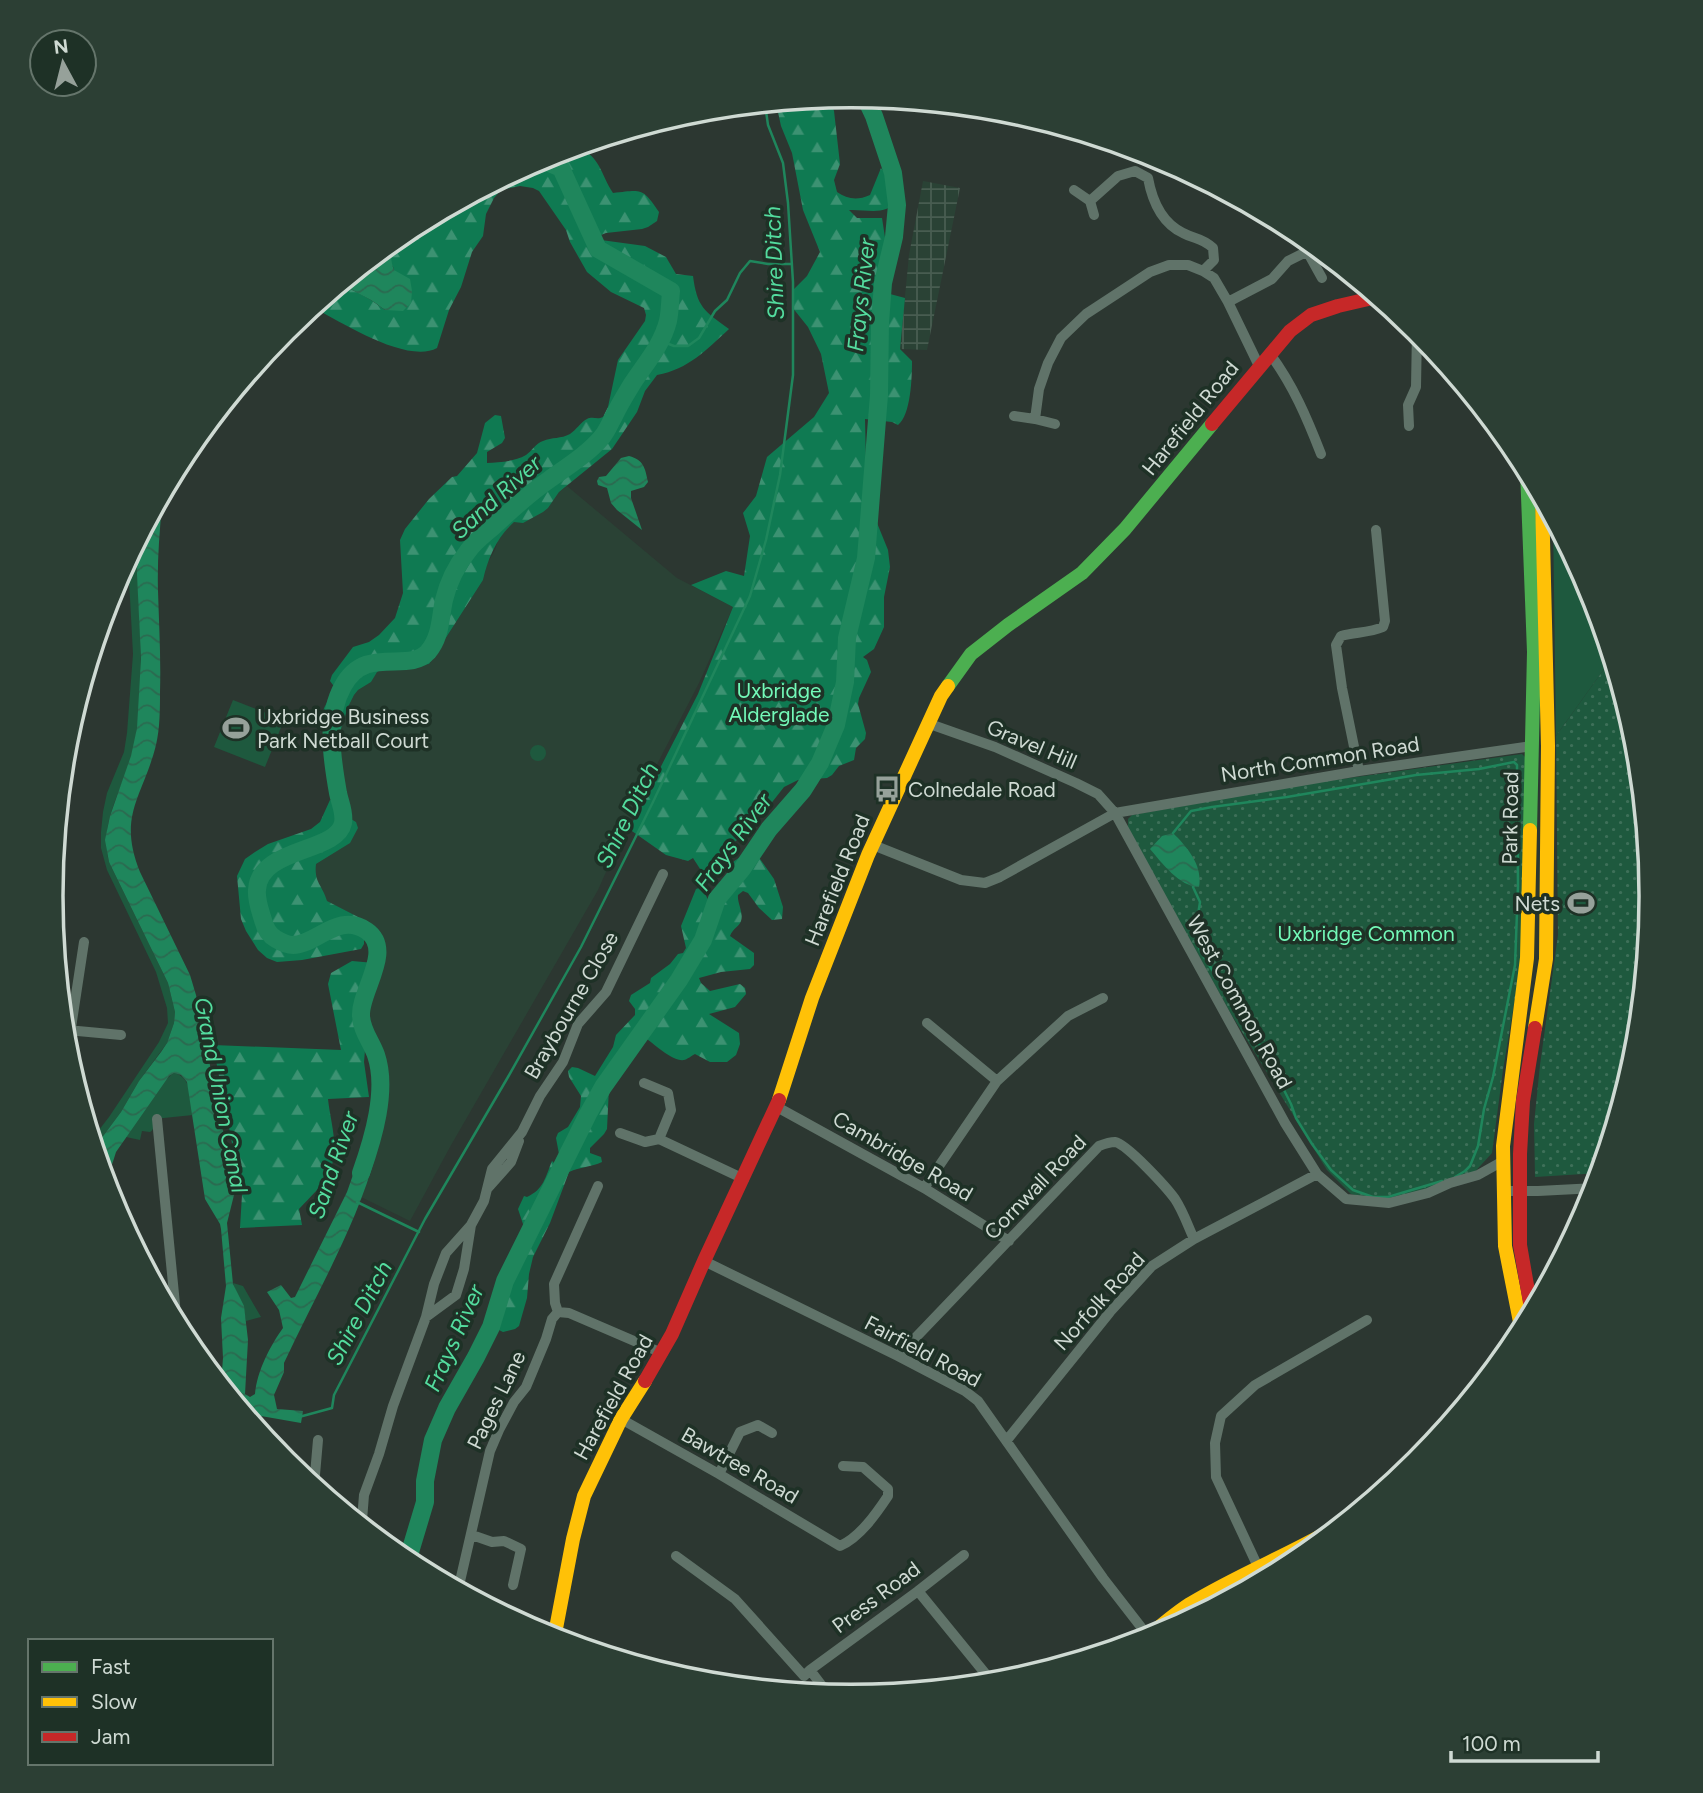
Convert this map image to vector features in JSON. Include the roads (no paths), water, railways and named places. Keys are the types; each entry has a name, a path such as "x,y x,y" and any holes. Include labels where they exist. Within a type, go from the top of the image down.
{"main road":[{"name":"Harefield Road","path":"556,1627 584,1496 621,1419 662,1353 777,1107 812,998 873,845 941,696 971,654 1082,573 1125,530 1290,331 1311,315 1366,300"},
{"name":"Park Road","path":"1519,1316 1505,1246 1503,1146 1527,958 1534,652 1528,492"},
{"name":"Park Road","path":"1529,1299 1520,1245 1520,1191 1523,1101 1546,959 1548,746 1542,518"},
{"path":"1169,1618 1181,1608 1277,1560"}],"street":[{"path":"1090,201 1118,176 1135,170 1148,178 1157,208 1168,223 1184,234 1203,239 1213,248 1214,260 1203,271"},
{"path":"1074,190 1090,201 1094,215"},
{"path":"1228,302 1272,279 1288,261 1306,252"},
{"path":"1316,259 1322,278"},
{"path":"1035,419 1039,389 1061,338 1086,314 1150,272 1169,265 1188,265 1214,278 1259,366"},
{"path":"1409,426 1408,405 1416,387 1417,348"},
{"path":"1270,354 1301,405 1321,454"},
{"path":"1014,416 1055,424"},
{"path":"1359,771 1336,645 1341,636 1383,627 1385,621 1377,530"},
{"name":"Gravel Hill","path":"927,723 995,747 1076,783 1098,794 1115,813"},
{"name":"North Common Road","path":"1115,813 1359,771 1532,746"},
{"path":"873,845 961,880 985,883 1115,813"},
{"name":"West Common Road","path":"1115,813 1285,1123 1317,1174 1346,1199 1389,1203 1429,1193 1482,1173"},
{"name":"Braybourne Close","path":"471,1225 487,1189 512,1162 522,1132 540,1096 563,1062 578,1024 606,992 663,874"},
{"path":"71,1008 84,942"},
{"path":"924,1188 997,1080 1068,1016 1102,998"},
{"path":"928,1023 997,1080"},
{"path":"75,1031 121,1035"},
{"path":"645,1083 668,1093 671,1110 659,1139"},
{"name":"Cambridge Road","path":"777,1107 924,1188 1009,1241"},
{"path":"157,1119 175,1300"},
{"path":"620,1133 645,1142 659,1139 744,1179"},
{"name":"Cornwall Road","path":"898,1356 1099,1146 1115,1142 1122,1145 1162,1183 1175,1199 1194,1239"},
{"path":"1503,1161 1482,1173 1503,1188 1520,1191 1584,1188"},
{"name":"Norfolk Road","path":"1007,1440 1110,1312 1152,1266 1194,1239 1317,1174"},
{"path":"598,1186 554,1284 558,1312 569,1313 662,1353"},
{"path":"426,1317 456,1295 464,1269 471,1225"},
{"path":"362,1515 364,1495 426,1317 434,1284 446,1253 471,1225"},
{"name":"Fairfield Road","path":"704,1261 898,1356 965,1391 978,1401 1139,1630"},
{"name":"Pages Lane","path":"460,1581 490,1451 509,1411 526,1387 552,1319 558,1312"},
{"path":"1259,1569 1216,1477 1214,1443 1221,1416 1255,1385 1367,1320"},
{"name":"Bawtree Road","path":"621,1419 840,1546 860,1531 888,1496 888,1489 863,1467 843,1466"},
{"path":"719,1474 740,1432 758,1425 772,1433"},
{"path":"315,1473 318,1440"},
{"path":"472,1535 492,1542 504,1541 521,1549 513,1585"},
{"name":"Press Road","path":"810,1670 964,1555"},
{"path":"676,1556 735,1599 804,1676 810,1670 820,1684"},
{"path":"918,1591 985,1673"}],"water":[{"path":"391,256 394,270 410,279 411,303 403,311 385,310 350,289"},
{"path":"629,456 643,465 648,482 644,487 631,491 642,530 617,510 611,503 607,488 598,485 597,481 599,477 606,476 621,458"},
{"path":"161,516 158,567 159,725 151,763 134,807 131,835 140,872 190,975 196,995 235,1191 227,1223 233,1284 244,1306 248,1340 245,1394 250,1397 255,1394 265,1359 283,1328 279,1310 267,1292 281,1285 291,1298 295,1297 347,1192 361,1152 376,1154 358,1208 284,1363 284,1372 274,1395 277,1409 303,1411 301,1423 259,1416 222,1371 221,1318 226,1286 221,1229 205,1199 187,1082 181,1075 174,1073 169,1076 116,1152 111,1167 101,1138 167,1043 175,1012 168,983 109,862 105,840 137,728 141,659 137,563"},
{"path":"1173,833 1196,864 1199,887 1178,878 1150,849 1162,836"}],"waterway":[{"name":"Frays River","path":"411,1550 425,1502 425,1481 433,1440 447,1408 491,1327 505,1281 588,1114 603,1087 679,980 703,940 717,899 742,869 769,829 803,790 820,763 836,725 845,682 847,638 866,558 879,395 883,283 894,237 897,205 893,173 871,109"},
{"name":"Shire Ditch","path":"299,1417 332,1408 334,1395 425,1219 581,947 750,596 780,475 793,375 793,282 788,203 783,163 768,125 766,113"},
{"name":"Sand River","path":"361,1173 380,1099 376,1055 361,1015 377,960 374,939 367,931 347,925 302,944 285,943 271,935 266,928 258,905 257,890 261,876 270,866 327,840 338,833 343,823 334,766 332,725 337,698 352,673 375,663 410,661 428,652 438,634 448,587 464,556 521,501 597,443 665,330 669,318 671,291 598,249 561,168 556,166"},
{"path":"661,341 674,346 688,346 699,338 715,311 727,300 740,273 750,261 792,264"},
{"path":"1173,833 1191,811 1416,775 1479,769 1514,762 1517,765 1518,886 1515,965 1478,1146 1470,1166 1455,1177"},
{"path":"1193,887 1200,902 1195,935 1200,951 1229,992 1277,1076 1296,1118 1331,1170 1353,1190 1373,1197 1388,1197 1442,1181"},
{"path":"357,1202 419,1232"}],"place":[{"name":"Uxbridge Business Park Netball Court","path":"236,728"},
{"name":"Colnedale Road","path":"887,789"},
{"name":"Nets","path":"1581,903"}],"park label":[{"name":"Uxbridge Alderglade","path":"779,702"},
{"name":"Uxbridge Common","path":"1366,933"}],"water label":[{"name":"Grand Union Canal","path":"221,1095"}]}
